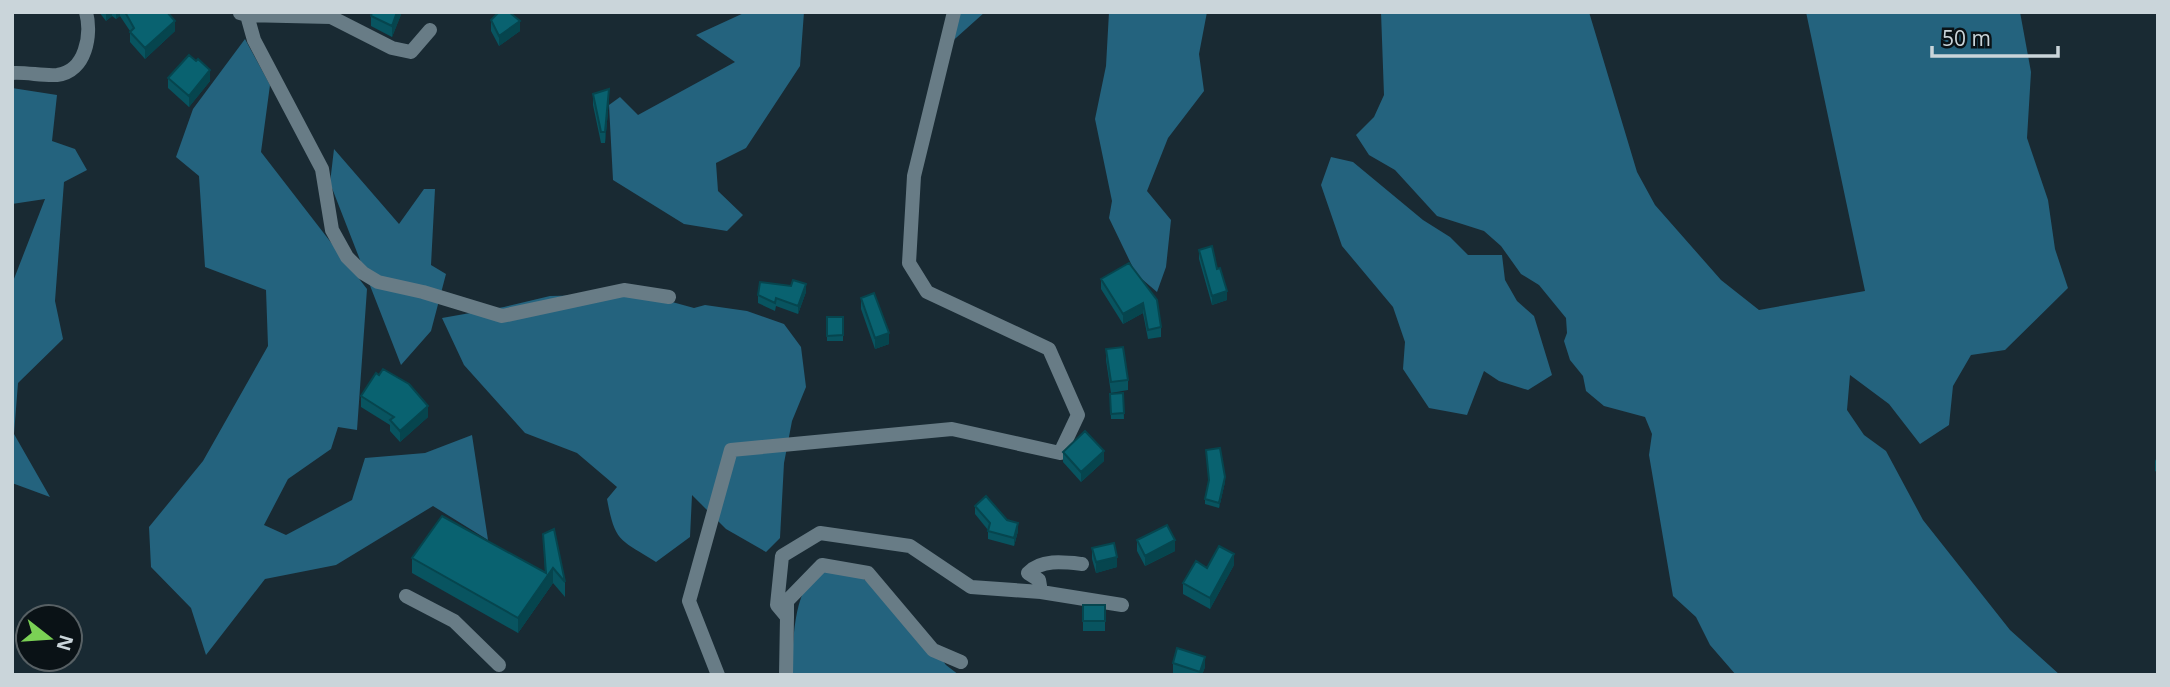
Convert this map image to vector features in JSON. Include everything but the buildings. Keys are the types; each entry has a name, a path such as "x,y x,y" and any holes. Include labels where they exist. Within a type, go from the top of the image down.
{"street":[{"path":"12,73 60,75 74,68 84,55 90,27 86,12"},
{"path":"719,675 689,601 731,450 952,429 1060,453 1079,415 1049,349 927,292 909,262 914,176 954,12"},
{"path":"430,30 411,52 392,48 331,17 243,14 322,169 332,230 347,257 363,274 378,282 423,292 502,316 624,290 668,298"},
{"path":"787,618 778,605 782,556 820,533 910,546 971,587 1041,592 1122,605"},
{"path":"1041,592 1039,580 1028,573 1034,566 1046,562 1082,564"},
{"path":"786,675 787,601 822,565 868,573 933,650 961,663"},
{"path":"406,596 454,621 499,665"}],"shaded area":[{"path":"746,12 804,12 800,66 746,148 716,163 718,191 743,215 727,231 684,224 613,180 609,105 620,97 638,115 735,62 696,35"},
{"path":"956,12 985,12 947,46"},
{"path":"1109,12 1207,12 1199,54 1204,91 1168,138 1147,191 1171,220 1166,267 1157,292 1136,274 1109,218 1112,201 1095,119 1106,66"},
{"path":"1381,12 1589,12 1637,172 1655,205 1721,280 1759,310 1865,291 1806,12 2020,12 2031,72 2027,138 2048,200 2055,249 2068,288 2005,350 1971,355 1953,386 1949,425 1920,444 1889,404 1850,375 1847,410 1864,435 1886,451 1923,520 2010,630 2060,675 1736,675 1710,645 1696,617 1673,596 1649,455 1652,434 1645,417 1604,406 1586,391 1583,376 1570,360 1564,341 1567,333 1566,318 1539,285 1521,274 1501,246 1484,231 1437,216 1395,170 1369,155 1356,135 1374,117 1384,95"},
{"path":"245,39 270,85 261,152 367,289 357,430 338,427 331,449 288,479 264,525 286,535 352,500 365,458 425,453 472,435 488,540 433,506 336,565 265,579 206,655 191,608 151,567 149,527 203,461 268,346 266,290 205,267 199,176 176,157 193,109"},
{"path":"12,88 57,95 52,141 75,149 87,170 64,182 55,301 63,339 18,383 14,434 50,497 12,483 12,284 45,199 12,204"},
{"path":"334,149 399,224 424,189 435,189 431,265 446,274 431,331 401,365 330,183"},
{"path":"1331,157 1353,162 1423,220 1450,237 1468,255 1502,255 1505,280 1517,301 1534,316 1552,375 1528,390 1499,381 1484,371 1467,415 1429,408 1403,369 1405,342 1393,307 1342,246 1321,185"},
{"path":"643,294 694,308 705,305 747,311 784,324 801,347 806,387 792,421 784,463 780,538 766,552 726,529 692,495 690,537 656,562 627,544 613,524 607,499 617,487 577,453 525,433 464,365 442,318 550,296"},
{"path":"846,566 903,608 946,665 959,675 792,675 796,619 804,592 810,580 819,572"}]}
